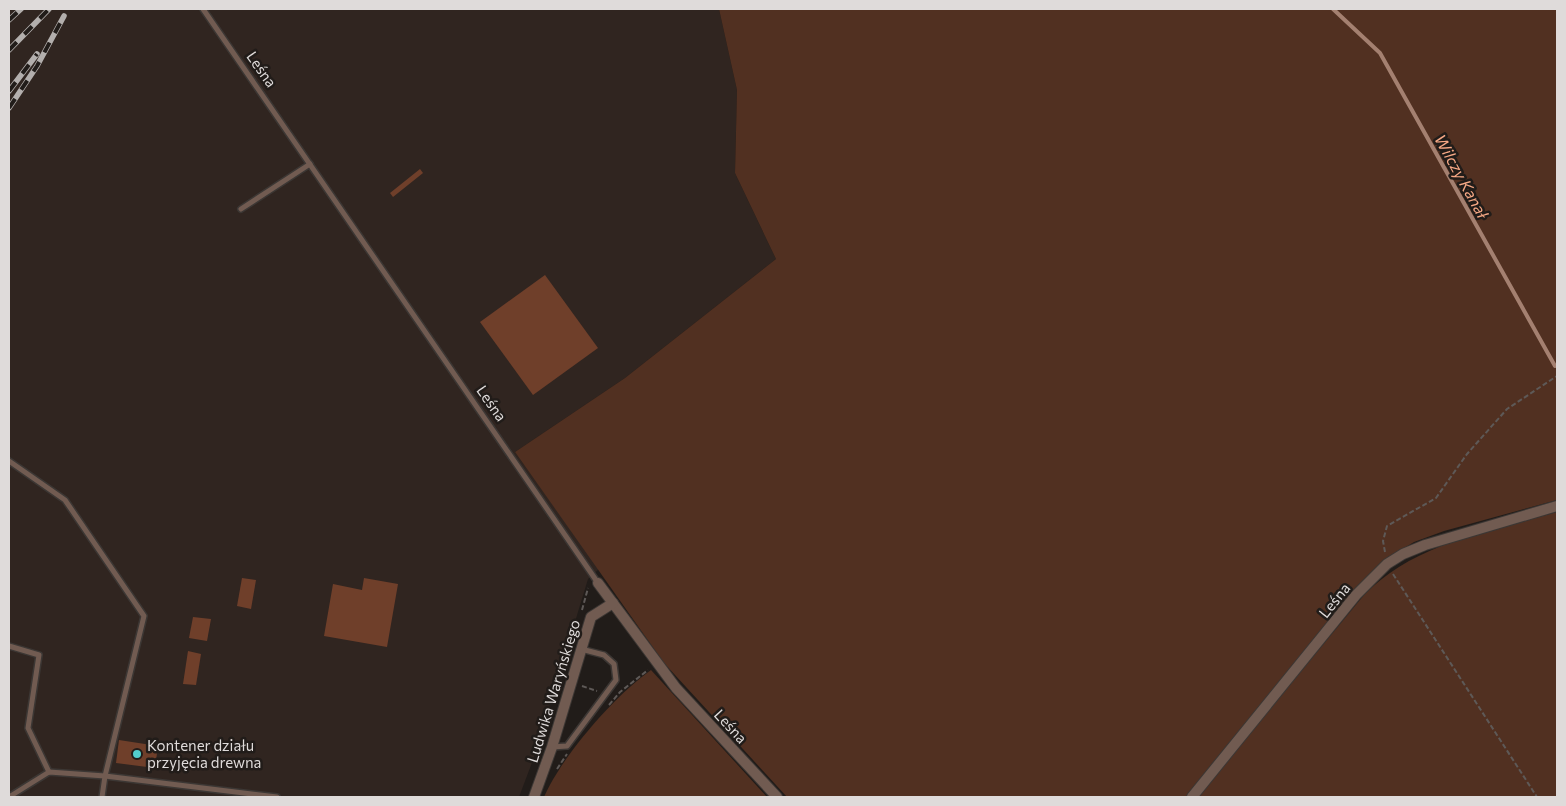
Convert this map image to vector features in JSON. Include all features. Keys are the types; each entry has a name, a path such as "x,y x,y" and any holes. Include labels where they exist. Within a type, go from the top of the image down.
{"street":[{"name":"Leśna","path":"1192,797 1356,595 1387,564 1403,554 1425,545 1557,506"},
{"name":"Leśna","path":"598,584 656,664 695,710 777,797"},
{"name":"Ludwika Waryńskiego","path":"534,797 552,747 591,617 613,603"}],"lane":[{"name":"Leśna","path":"203,9 598,584"},
{"path":"241,209 310,164"},
{"path":"9,461 65,500 144,616 105,776 102,797"},
{"path":"9,646 39,655 28,728 49,772"},
{"path":"552,747 568,746 608,694 616,680 614,664 604,656 581,649"},
{"path":"9,797 49,772 105,776 277,797"}],"path":[{"path":"1537,797 1387,564 1383,541 1387,526 1436,498 1467,454 1507,409 1557,376"},
{"path":"604,712 616,697 636,678 656,664"},
{"path":"571,682 616,697"},
{"path":"556,770 572,750"}],"shaded area":[{"path":"9,9 719,9 737,90 735,173 776,259 625,378 515,452 599,569 588,579 533,760 519,797 9,797"},
{"path":"719,9 1557,9 1557,500 1444,531 1414,542 1393,555 1187,797 787,797 664,663 515,452 625,378 776,259 735,173 737,90"},
{"path":"1557,512 1557,797 1197,797 1364,595 1384,577 1406,563 1454,541"},
{"path":"651,670 767,797 544,797 563,764 590,728 621,695"}],"building":[{"path":"420,169 423,173 393,197 390,193"},
{"path":"545,275 598,348 533,395 480,322"},
{"path":"242,578 256,580 251,609 237,606"},
{"path":"364,578 398,584 387,647 324,636 333,584 362,590"},
{"path":"193,617 211,619 207,641 189,638"},
{"path":"188,651 201,654 196,685 183,684"},
{"name":"Kontener działu przyjęcia drewna","path":"119,740 158,746 155,768 116,763"}],"waterway":[{"name":"Wilczy Kanał","path":"1333,9 1380,53 1555,366"}],"railway":[{"path":"9,20 21,9"},
{"path":"9,50 49,9"},
{"path":"9,108 37,66 64,16"},
{"path":"9,91 37,54"}],"place":[{"name":"Kontener działu przyjęcia drewna","path":"137,754"}]}
